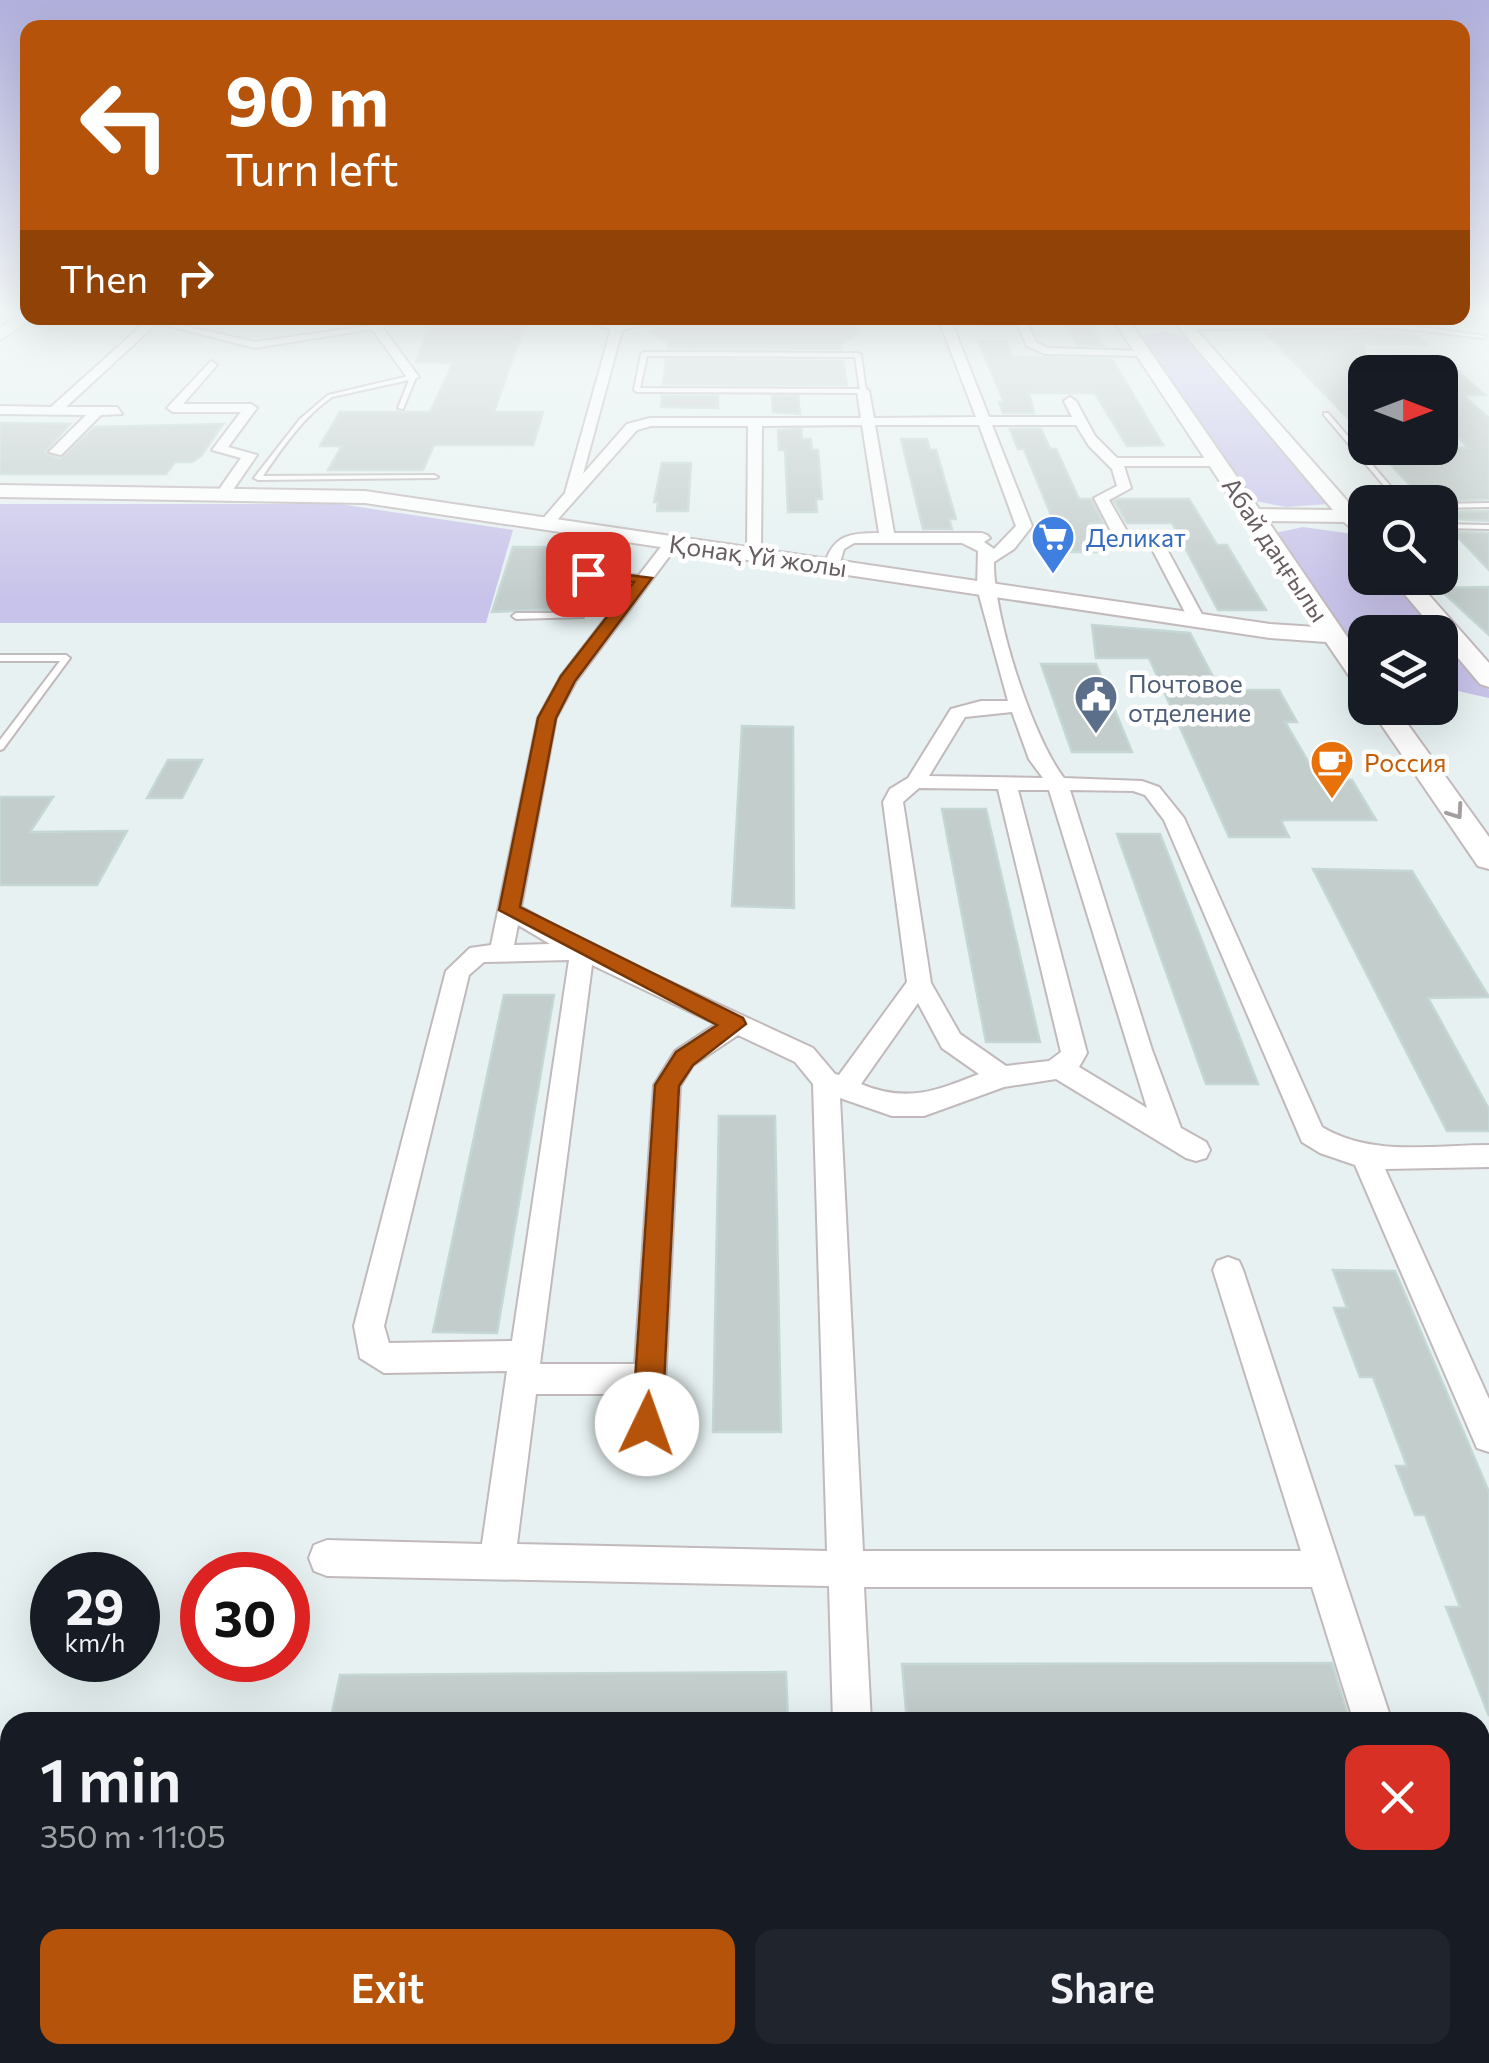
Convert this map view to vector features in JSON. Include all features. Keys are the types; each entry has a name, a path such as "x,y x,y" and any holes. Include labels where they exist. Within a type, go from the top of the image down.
{"main road":[{"name":"Абай даңғылы","path":"1179,405 1348,656"},
{"path":"1256,405 1348,509"},
{"name":"Қонақ Үй жолы","path":"0,490 365,497 1198,620 1334,635"},
{"path":"1253,515 1348,519"},
{"path":"1417,595 1489,679"},
{"path":"1395,725 1489,859"}],"street":[{"path":"55,410 60,405"},
{"path":"176,405 174,408 251,408 219,450 250,455 223,494"},
{"path":"570,495 595,405"},
{"path":"866,405 888,537"},
{"path":"978,405 1024,526 1017,538 988,559"},
{"path":"1072,405 1080,422 1100,450 1115,462 1125,480 1124,488 1101,498 1122,536 1157,543 1198,620"},
{"path":"0,410 117,410"},
{"path":"56,452 97,411"},
{"path":"546,524 632,426 650,422 1080,422"},
{"path":"755,423 755,554"},
{"path":"1115,462 1217,462"},
{"path":"832,566 841,541 888,537 1017,538"},
{"path":"965,538 986,549 985,588 1019,706 1040,758 1057,782 1139,1050 1171,1137"},
{"path":"500,952 547,718 567,680 672,542"},
{"path":"1002,1077 951,1041 919,983 893,802 897,793 916,782 958,713 981,706 1019,706"},
{"path":"916,782 1135,785 1152,792 1166,805 1312,1134 1327,1146 1365,1154 1489,1156"},
{"path":"1006,782 1074,1053 1060,1069"},
{"path":"509,910 582,951 804,1055 835,1084 892,1105 934,1106 1002,1077 1060,1069 1196,1150"},
{"path":"582,951 478,954 458,971 369,1326 371,1348 384,1358 650,1379"},
{"path":"497,1561 582,951"},
{"path":"851,1712 843,1568 835,1084 919,983"},
{"path":"647,1424 667,1085 684,1058 735,1024"},
{"path":"1365,1154 1489,1436"},
{"path":"1228,1270 1370,1712"},
{"path":"328,1558 843,1568 1324,1568"}],"lane":[{"path":"315,405 300,428 280,443 258,478 434,477"},
{"path":"1326,414 1386,485"},
{"path":"1458,506 1489,505"},
{"path":"1458,526 1489,526"},
{"path":"516,616 580,616 584,574 644,578"},
{"path":"0,658 66,658 0,747"}],"shaded area":[{"path":"1188,405 1244,405 1328,504 1286,507 1255,501"},
{"path":"0,504 339,504 513,530 486,623 0,623"},
{"path":"1303,527 1348,533 1348,595 1406,595 1424,615 1348,615 1348,638 1275,533"},
{"path":"1458,655 1489,690 1489,698 1458,691"}],"building":[{"path":"433,405 496,405 494,412 543,412 533,445 434,445 423,470 328,470 342,446 320,446 340,412 430,412"},
{"path":"661,405 718,405 718,408"},
{"path":"773,405 799,405 800,414 773,412"},
{"path":"1000,405 1032,405 1034,413 1003,413"},
{"path":"1102,405 1139,405 1163,445 1127,446"},
{"path":"1335,405 1348,405 1348,418"},
{"path":"1458,405 1474,405 1489,418 1489,499 1458,500 1458,485 1410,485 1391,465 1458,465 1458,448 1469,448 1458,437"},
{"path":"0,423 70,424 45,452 60,459 95,427 223,424 201,456 192,462 175,462 166,474 0,474"},
{"path":"801,429 802,439 811,439 812,450 818,450 822,499 816,499 817,512 788,512 785,450 779,450 778,430"},
{"path":"1010,429 1041,429 1050,449 1056,449 1079,499 1091,499 1103,523 1090,523 1097,538 1089,538 1096,552 1066,552 1024,449 1018,449"},
{"path":"901,439 927,439 930,450 936,450 956,519 949,519 952,529 923,529"},
{"path":"662,463 691,463 688,511 657,511 658,502 654,502"},
{"path":"1189,499 1217,545 1227,545 1266,610 1218,610 1172,523 1127,523 1114,501"},
{"path":"1489,511 1489,521 1458,519 1458,512"},
{"path":"1458,532 1489,533 1489,570 1458,537"},
{"path":"513,547 574,547 560,609 492,612"},
{"path":"1489,587 1489,635 1446,595 1458,595 1458,588"},
{"path":"1092,625 1190,633 1220,690 1279,690 1297,722 1285,722 1319,780 1352,780 1376,820 1286,820 1281,821 1289,837 1229,837 1149,658 1096,658"},
{"path":"1041,664 1096,664 1132,752 1072,752"},
{"path":"742,726 793,727 794,908 732,906"},
{"path":"168,760 202,760 182,798 147,798"},
{"path":"0,797 53,797 30,832 127,831 97,885 0,885"},
{"path":"942,809 986,809 1040,1042 986,1042"},
{"path":"1117,834 1160,834 1258,1084 1206,1084"},
{"path":"1313,869 1412,871 1489,997 1428,998 1489,1109 1489,1131 1447,1131"},
{"path":"504,995 554,995 497,1333 433,1332"},
{"path":"719,1116 775,1116 781,1432 713,1432"},
{"path":"1333,1270 1395,1271 1489,1492 1489,1712 1446,1607 1460,1607 1425,1515 1415,1515 1396,1466 1407,1466 1373,1377 1360,1377 1334,1308 1347,1308"},
{"path":"1332,1663 1347,1712 906,1712 902,1664"},
{"path":"786,1672 788,1712 332,1712 340,1675"}],"place":[{"name":"Деликат","path":"1053,575"},
{"name":"Почтовое отделение","path":"1096,735"},
{"name":"Россия","path":"1332,800"}],"route":[{"path":"588,574 644,578 567,680 547,718 509,910 582,951 735,1024 684,1058 667,1085 647,1424"}]}
